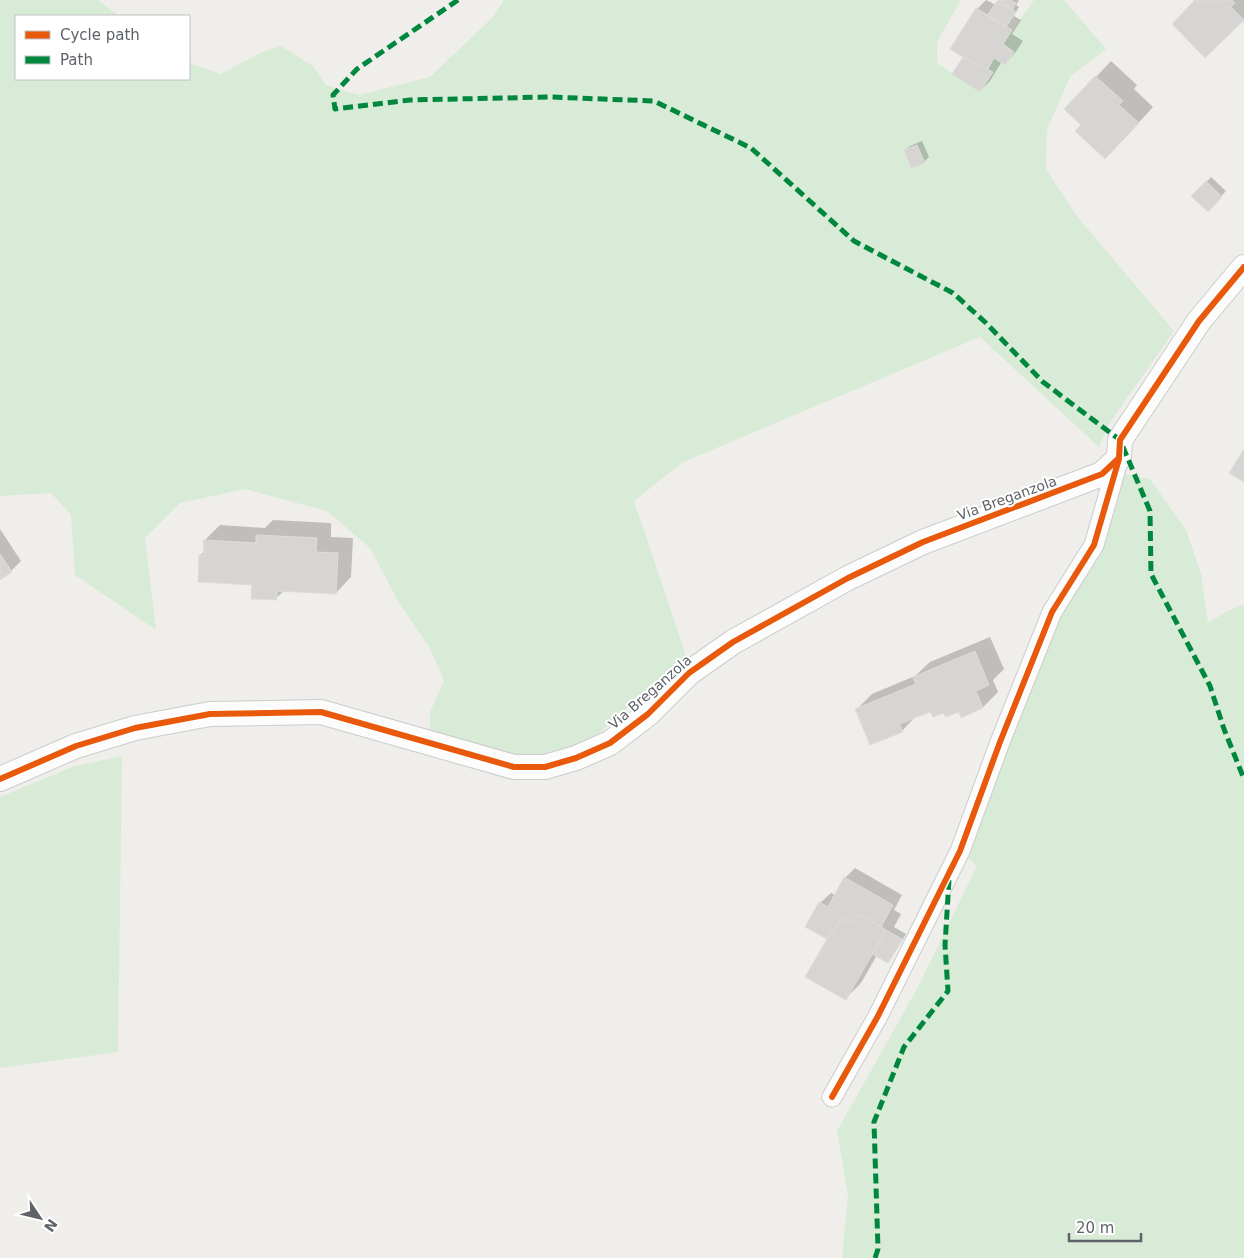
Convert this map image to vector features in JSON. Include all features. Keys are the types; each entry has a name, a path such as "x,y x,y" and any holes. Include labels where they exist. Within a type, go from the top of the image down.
{"street":[{"path":"832,1097 878,1016 960,851 1000,742 1052,612 1094,545 1119,458 1120,440 1200,321 1244,267"},
{"name":"Via Breganzola","path":"0,780 76,746 136,728 210,714 321,712 514,767 545,767 576,758 610,743 648,714 689,673 733,642 848,578 923,542 1102,474 1119,458"}],"green space":[{"path":"0,0 98,0 118,15 15,15 15,80 190,80 190,63 221,74 262,52 281,46 313,66 326,85 359,95 430,77 493,17 504,0 961,0 937,42 937,63 980,92 992,72 988,69 994,58 1005,65 1014,52 1003,44 1034,0 1064,0 1106,49 1070,77 1047,130 1046,169 1076,215 1174,331 1109,424 1099,447 980,337 683,462 634,501 686,656 599,733 571,749 526,756 480,753 430,732 430,712 444,681 430,648 399,603 370,548 327,511 245,489 180,503 145,538 156,630 75,575 71,515 51,493 0,496"},
{"path":"1116,472 1150,479 1186,530 1201,574 1208,623 1244,604 1244,1258 842,1258 848,1196 837,1131 917,989 977,866 960,851 1000,742 1094,545"},
{"path":"122,756 118,1052 0,1068 0,797 72,767"}],"building":[{"path":"998,0 1010,0 1016,3 1012,10"},
{"path":"1193,0 1232,0 1235,3 1231,7 1244,20 1205,58 1172,24"},
{"path":"997,1 1016,12 1006,27 987,16"},
{"path":"976,8 1012,30 1003,44 1014,52 1005,65 994,58 988,69 950,49"},
{"path":"963,57 993,72 980,92 952,74"},
{"path":"1095,76 1123,101 1119,105 1139,123 1105,159 1075,131 1081,125 1064,109"},
{"path":"917,145 925,163 911,168 904,150"},
{"path":"1206,181 1222,197 1208,212 1191,196"},
{"path":"1244,449 1244,482 1229,473"},
{"path":"256,535 317,538 316,552 338,553 336,594 277,591 277,600 251,599 252,585 198,582 199,555 204,555 203,540 256,543"},
{"path":"0,554 12,572 0,580"},
{"path":"975,651 989,685 976,691 983,708 961,718 959,712 946,717 943,713 933,717 930,712 899,724 903,732 870,745 855,709 916,684 913,677"},
{"path":"844,877 893,905 881,927 860,914 852,924 842,918 827,939 805,927 819,902 828,907"},
{"path":"860,914 886,930 846,1000 805,977 827,939 842,918 852,924"},
{"path":"886,930 902,939 888,963 872,954"}],"marked path":[{"path":"458,0 357,69 333,95 335,109 410,100 550,97 654,101 751,148 854,241 953,293 986,323 1043,382 1120,440 1150,511 1151,574 1210,686 1224,729 1244,779"},
{"path":"875,1258 878,1249 874,1122 904,1047 948,991 945,945 949,880"}],"cycle path":[{"path":"0,779 76,746 135,728 210,714 321,712 514,767 545,767 576,758 610,743 648,714 689,673 733,642 848,578 923,542 1102,474 1119,458 1120,440 1199,321 1244,267"},
{"path":"832,1097 878,1016 960,851 1000,742 1052,612 1094,545 1119,459"}]}
